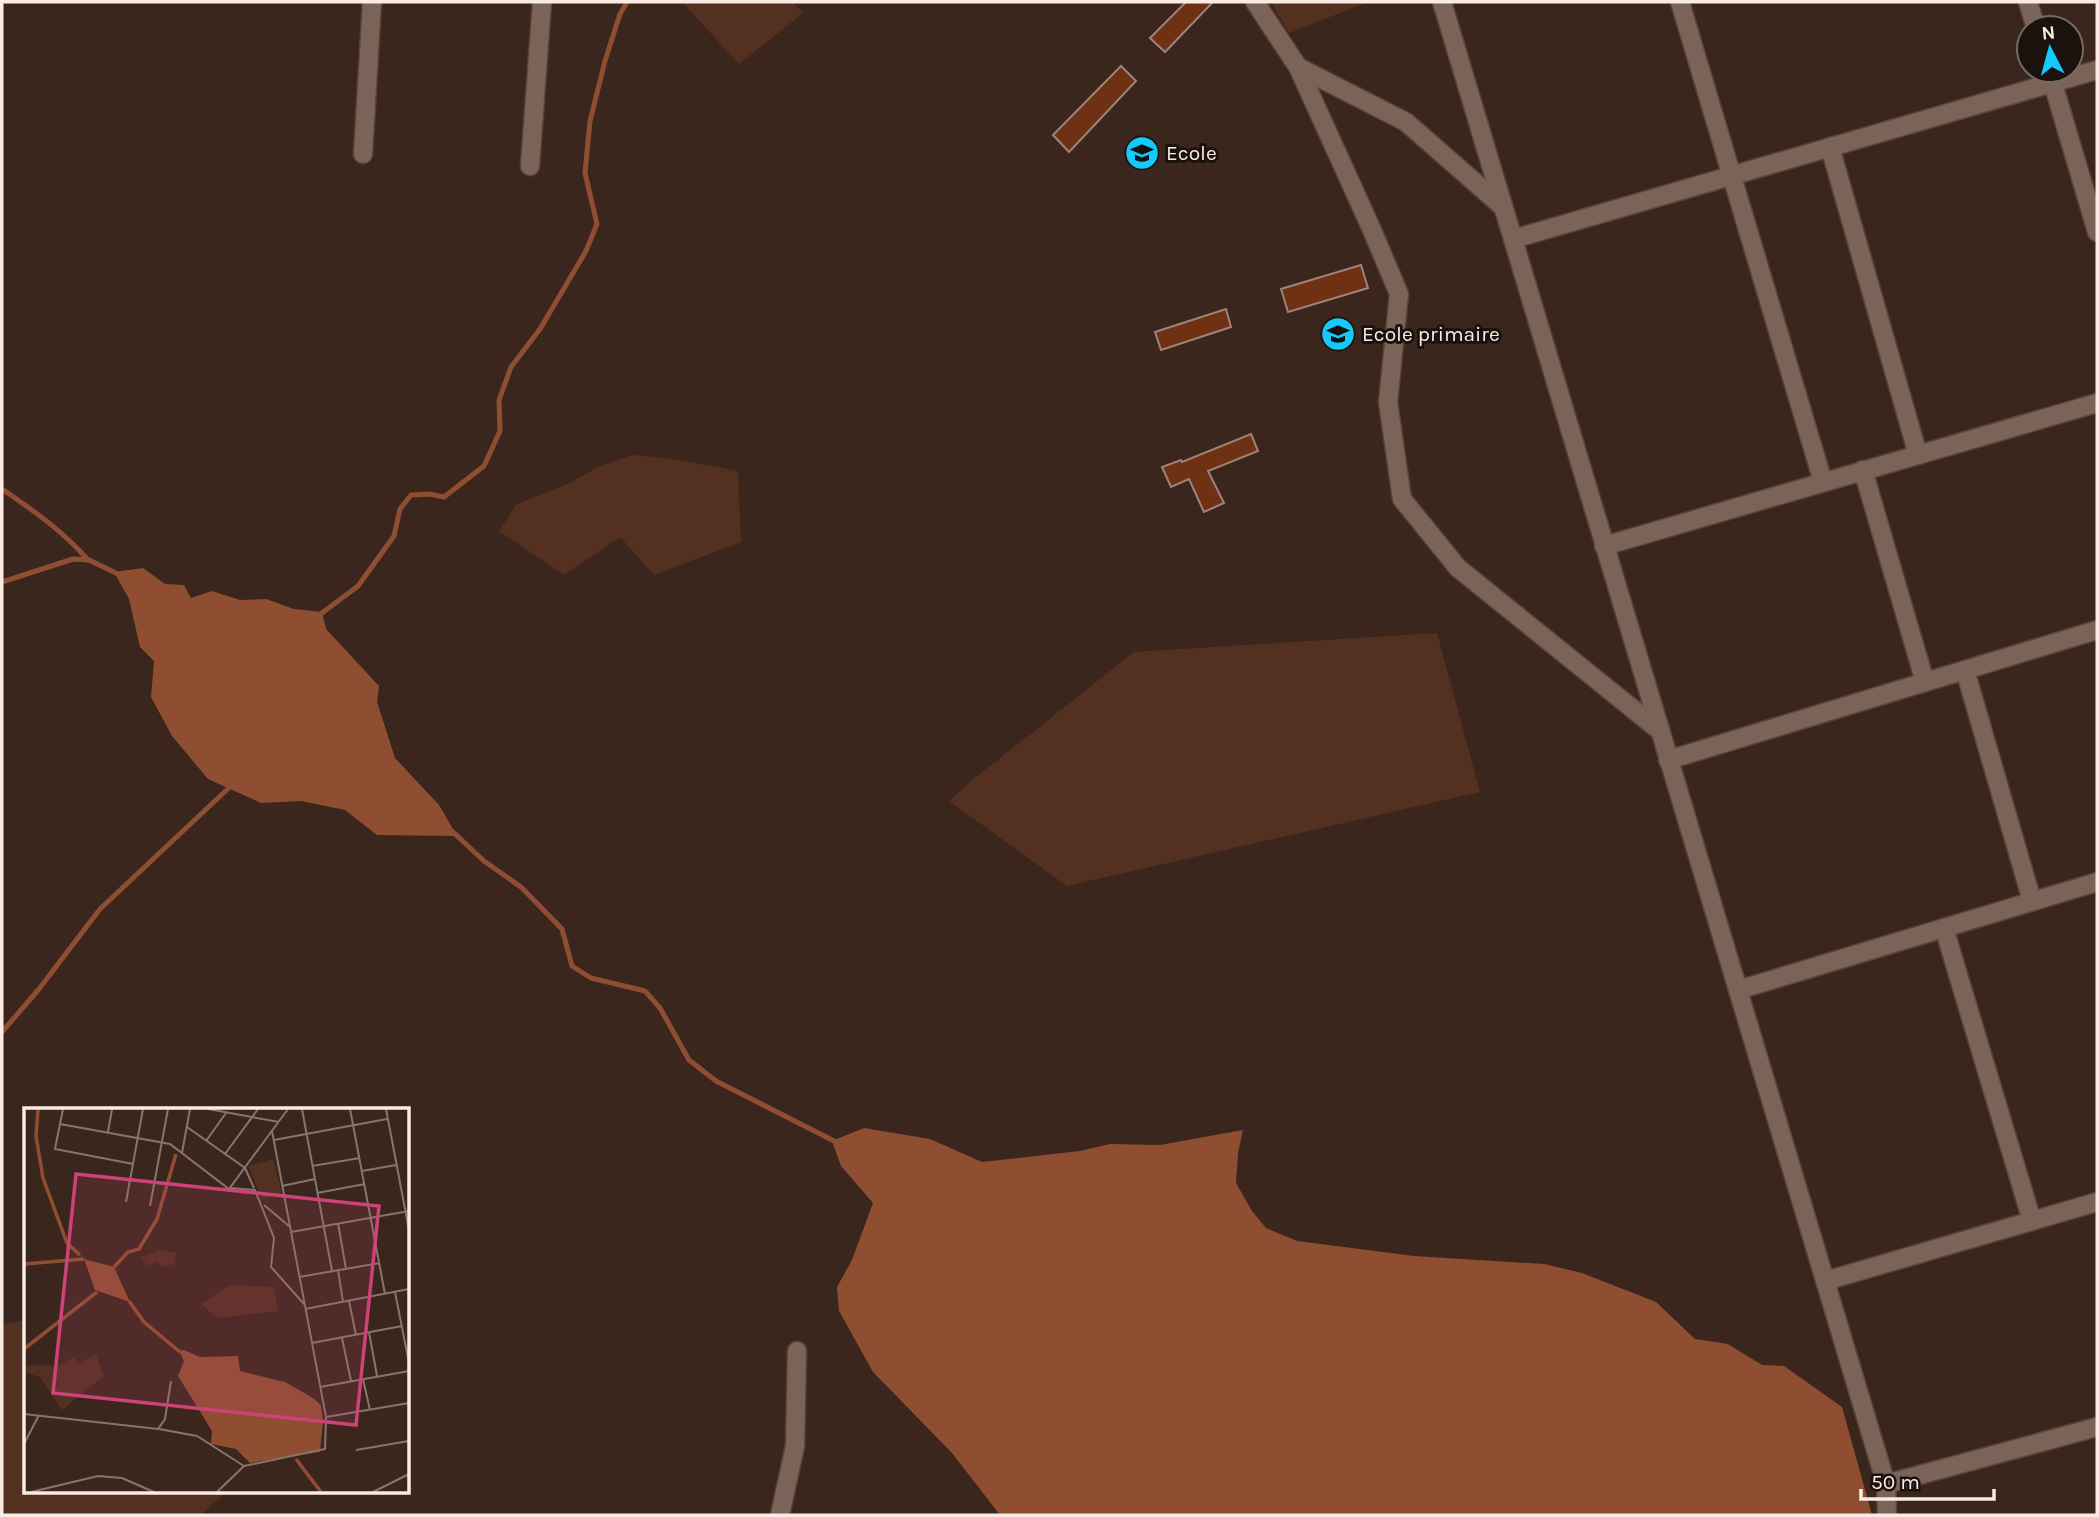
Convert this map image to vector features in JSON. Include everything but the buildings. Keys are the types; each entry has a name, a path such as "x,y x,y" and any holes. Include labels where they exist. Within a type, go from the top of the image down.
{"street":[{"path":"363,154 372,2"},
{"path":"530,166 542,2"},
{"path":"1255,2 1298,67 1373,230 1399,294 1388,402 1402,499 1458,568 1659,730"},
{"path":"1442,2 1886,1484 1887,1515"},
{"path":"1680,2 1823,482"},
{"path":"1298,67 1406,122 1503,207"},
{"path":"1513,239 1830,147 2025,84"},
{"path":"2052,84 2097,232"},
{"path":"1830,147 1918,455"},
{"path":"1604,546 2097,403"},
{"path":"1863,471 1924,682"},
{"path":"1668,760 2097,630"},
{"path":"1965,670 2032,901"},
{"path":"1738,990 2097,882"},
{"path":"1944,928 2032,1221"},
{"path":"1825,1281 2097,1202"},
{"path":"780,1515 795,1446 797,1351"},
{"path":"1886,1484 2097,1427"}],"shaded area":[{"path":"682,2 792,2 803,13 739,64"},
{"path":"1271,2 1368,2 1289,33"},
{"path":"633,455 738,471 741,542 654,575 620,537 564,575 499,531 517,504 568,484 600,466"},
{"path":"143,568 165,584 184,585 191,598 212,591 240,600 266,599 294,609 322,612 326,629 379,686 377,702 395,758 439,805 457,836 377,835 345,810 301,801 261,803 208,779 172,736 151,697 154,661 140,647 129,599 114,572"},
{"path":"1437,633 1480,792 1067,886 949,801 1134,652"},
{"path":"864,1128 930,1139 982,1162 1080,1151 1110,1144 1160,1145 1243,1130 1236,1183 1252,1211 1266,1228 1297,1241 1414,1256 1544,1264 1582,1273 1656,1302 1695,1339 1728,1344 1762,1365 1784,1366 1842,1407 1872,1515 1000,1515 952,1453 873,1372 839,1311 837,1287 852,1260 873,1203 841,1166 832,1141"},
{"path":"24,1320 24,1492 226,1492 201,1515 2,1515 2,1325"}],"waterway":[{"path":"318,616 358,586 394,536 400,509 411,495 444,497 484,466 500,431 499,400 511,367 540,329 586,251 597,224 585,173 590,121 605,61 620,14 627,2"},
{"path":"2,489 37,513 88,560"},
{"path":"2,582 73,559 89,560 118,574"},
{"path":"2,1032 39,989 100,909 233,784"},
{"path":"453,832 484,861 521,887 562,929 572,966 591,978 645,991 660,1008 689,1060 716,1081 838,1143"}],"place":[{"name":"Ecole","path":"1142,153"},
{"name":"Ecole primaire","path":"1338,334"}]}
